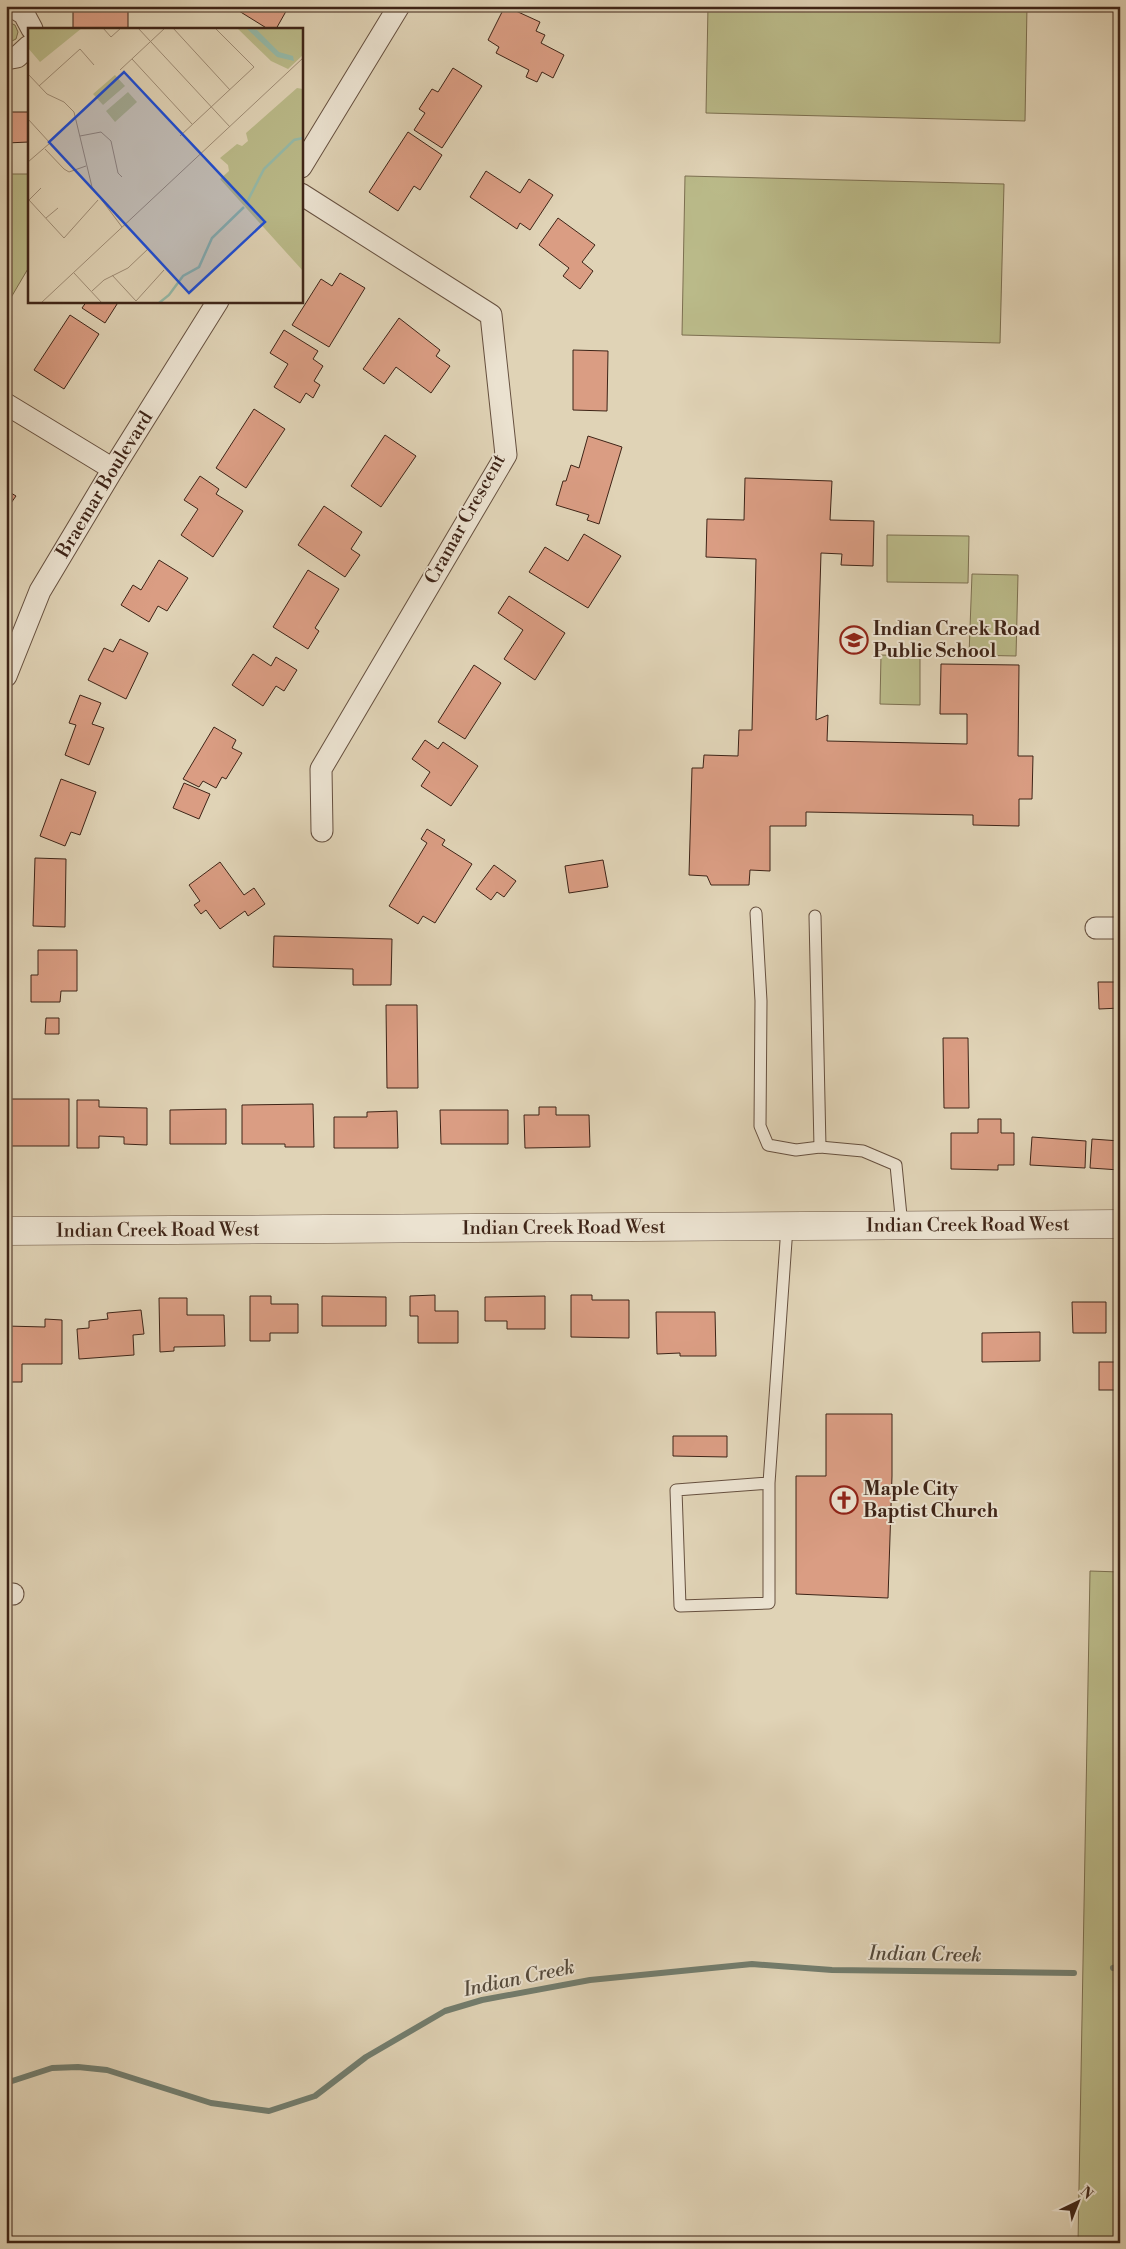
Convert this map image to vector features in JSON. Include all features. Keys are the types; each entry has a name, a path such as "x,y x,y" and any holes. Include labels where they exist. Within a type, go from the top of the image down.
{"street":[{"path":"11,6 24,14 31,28"},
{"path":"302,165 399,6"},
{"path":"6,58 17,57 28,47"},
{"name":"Cramar Crescent","path":"302,195 491,315 506,455 322,769 322,831"},
{"name":"Braemar Boulevard","path":"6,676 40,591 217,302"},
{"path":"6,404 113,470"},
{"path":"1096,928 1120,928"},
{"name":"Indian Creek Road West","path":"6,1231 1120,1224"}],"lane":[{"path":"756,913 761,1001 760,1126 768,1145 796,1150 820,1148 863,1152 896,1165 902,1226"},
{"path":"815,916 820,1148"},
{"path":"769,1483 676,1490 680,1606 769,1603 769,1483 787,1227"}],"green space":[{"path":"708,6 1027,6 1025,121 706,113"},
{"path":"6,21 15,25 18,32 16,39 6,44"},
{"path":"6,174 28,174 28,269 6,306"},
{"path":"685,176 1004,184 1000,343 682,335"},
{"path":"887,535 969,536 968,583 887,582"},
{"path":"972,574 1018,575 1016,656 969,655"},
{"path":"881,655 920,656 920,705 880,704"},
{"path":"1090,1571 1120,1572 1120,2243 1078,2243"}],"building":[{"path":"241,6 289,6 277,28 266,28 239,11"},
{"path":"505,6 540,22 536,31 545,35 541,43 564,55 553,78 542,72 537,82 526,77 529,70 496,53 499,47 488,40"},
{"path":"73,9 128,9 128,28 73,28"},
{"path":"453,68 482,86 442,148 414,130 425,113 419,109 432,89 438,92"},
{"path":"6,112 28,112 28,142 6,143"},
{"path":"408,132 442,155 420,190 414,186 398,211 369,192"},
{"path":"486,171 520,193 529,179 553,195 530,230 520,223 517,229 470,197"},
{"path":"558,218 595,245 582,262 593,271 580,289 563,276 569,268 539,245"},
{"path":"340,273 365,288 329,347 292,325 321,279 332,286"},
{"path":"86,302 118,302 105,323 82,308"},
{"path":"70,315 99,334 64,389 34,370"},
{"path":"399,318 440,350 436,356 450,366 431,393 396,367 384,384 363,369"},
{"path":"284,330 318,351 313,359 323,366 314,381 320,385 313,398 306,393 300,403 274,387 288,364 270,353"},
{"path":"573,350 608,351 607,411 573,410"},
{"path":"254,409 285,429 246,488 216,468"},
{"path":"385,435 416,456 381,507 351,486"},
{"path":"588,436 622,447 599,524 587,520 589,515 556,505 563,481 566,481 571,465 579,468"},
{"path":"200,476 219,489 216,494 243,511 213,557 181,535 198,509 184,500"},
{"path":"745,478 832,481 830,520 874,521 873,566 841,565 842,554 821,553 816,720 828,715 827,741 967,744 967,714 940,714 941,664 1019,665 1018,756 1033,756 1032,799 1019,799 1019,826 973,825 973,815 806,812 806,826 770,826 770,871 750,870 749,885 711,885 707,876 689,875 692,768 703,768 704,755 738,756 739,730 752,730 756,559 706,557 707,519 744,520"},
{"path":"6,490 16,496 6,510"},
{"path":"324,506 362,532 351,549 360,555 345,577 298,545"},
{"path":"584,534 621,556 588,608 529,572 545,547 568,561"},
{"path":"159,560 188,578 167,611 158,606 149,622 121,605 133,585 141,590"},
{"path":"308,570 339,589 315,628 319,631 308,649 273,627"},
{"path":"509,596 565,633 535,680 504,659 523,630 498,613"},
{"path":"120,639 148,653 126,699 88,680 104,648 113,652"},
{"path":"253,654 271,666 276,657 297,670 284,691 276,686 263,706 232,685"},
{"path":"474,665 501,683 465,739 438,722"},
{"path":"80,695 101,703 92,724 104,728 89,765 65,755 76,725 69,723"},
{"path":"214,727 236,740 232,748 242,753 226,779 222,777 216,788 203,781 199,787 183,779"},
{"path":"425,740 438,749 443,742 478,766 451,806 421,786 430,772 412,759"},
{"path":"61,779 96,792 80,835 71,832 65,846 40,836"},
{"path":"184,783 210,794 199,819 173,808"},
{"path":"427,829 445,840 442,845 472,864 435,923 423,916 418,924 389,906 427,843 421,839"},
{"path":"35,858 66,859 65,927 33,926"},
{"path":"603,860 608,887 569,893 565,866"},
{"path":"220,862 244,895 254,888 265,904 248,916 245,911 220,929 206,910 201,914 194,905 200,901 189,885"},
{"path":"494,865 516,881 504,897 497,892 491,900 476,889"},
{"path":"274,936 392,939 391,985 353,985 353,969 273,967"},
{"path":"38,950 77,950 77,991 61,991 60,1002 31,1002 31,975 38,975"},
{"path":"1098,982 1120,982 1120,1008 1099,1009"},
{"path":"386,1005 417,1005 418,1088 387,1088"},
{"path":"46,1018 59,1018 59,1034 45,1034"},
{"path":"943,1038 968,1038 969,1108 944,1108"},
{"path":"6,1099 69,1099 69,1146 6,1146"},
{"path":"77,1100 99,1100 99,1107 147,1108 147,1145 124,1144 124,1137 99,1136 99,1148 77,1148"},
{"path":"313,1104 314,1147 285,1147 285,1144 242,1144 242,1105"},
{"path":"539,1107 556,1107 556,1115 589,1115 590,1147 525,1148 524,1115 539,1115"},
{"path":"226,1109 226,1144 170,1144 170,1110"},
{"path":"440,1110 508,1110 508,1144 441,1144"},
{"path":"397,1111 398,1148 334,1148 334,1117 367,1117 367,1112"},
{"path":"978,1119 1001,1119 1001,1133 1014,1133 1014,1165 998,1165 998,1170 951,1169 951,1133 978,1133"},
{"path":"1032,1137 1086,1141 1085,1168 1030,1165"},
{"path":"1092,1139 1120,1141 1120,1170 1090,1168"},
{"path":"435,1295 435,1311 458,1311 458,1343 418,1343 418,1316 410,1316 410,1296"},
{"path":"571,1295 592,1295 592,1300 629,1300 629,1338 571,1337"},
{"path":"250,1296 271,1296 271,1304 298,1304 298,1333 270,1333 270,1341 250,1341"},
{"path":"322,1296 386,1297 386,1326 322,1326"},
{"path":"545,1296 545,1329 507,1329 507,1321 485,1321 485,1297"},
{"path":"159,1298 187,1298 187,1315 224,1315 225,1346 174,1347 174,1351 160,1352"},
{"path":"1072,1302 1106,1302 1106,1333 1073,1333"},
{"path":"141,1310 144,1334 133,1335 134,1355 79,1359 77,1329 89,1328 89,1321 108,1319 107,1313"},
{"path":"656,1312 715,1312 716,1356 680,1356 680,1353 657,1354"},
{"path":"45,1319 62,1320 62,1364 22,1364 22,1382 6,1382 6,1326 45,1327"},
{"path":"1040,1332 1040,1361 982,1362 982,1333"},
{"path":"1099,1362 1120,1362 1120,1390 1099,1390"},
{"name":"Maple City Baptist Church","path":"826,1414 892,1414 888,1598 796,1594 796,1476 826,1476"},
{"path":"673,1436 727,1436 727,1457 673,1456"}],"waterway":[{"name":"Indian Creek","path":"6,2083 52,2068 78,2067 107,2070 211,2103 269,2111 315,2096 366,2057 445,2011 482,2000 590,1980 752,1964 832,1970 1074,1973"},
{"name":"Indian Creek","path":"1113,1968 1120,1966"}],"place":[{"name":"Indian Creek Road Public School","path":"854,640"},
{"name":"Maple City Baptist Church","path":"844,1500"}]}
